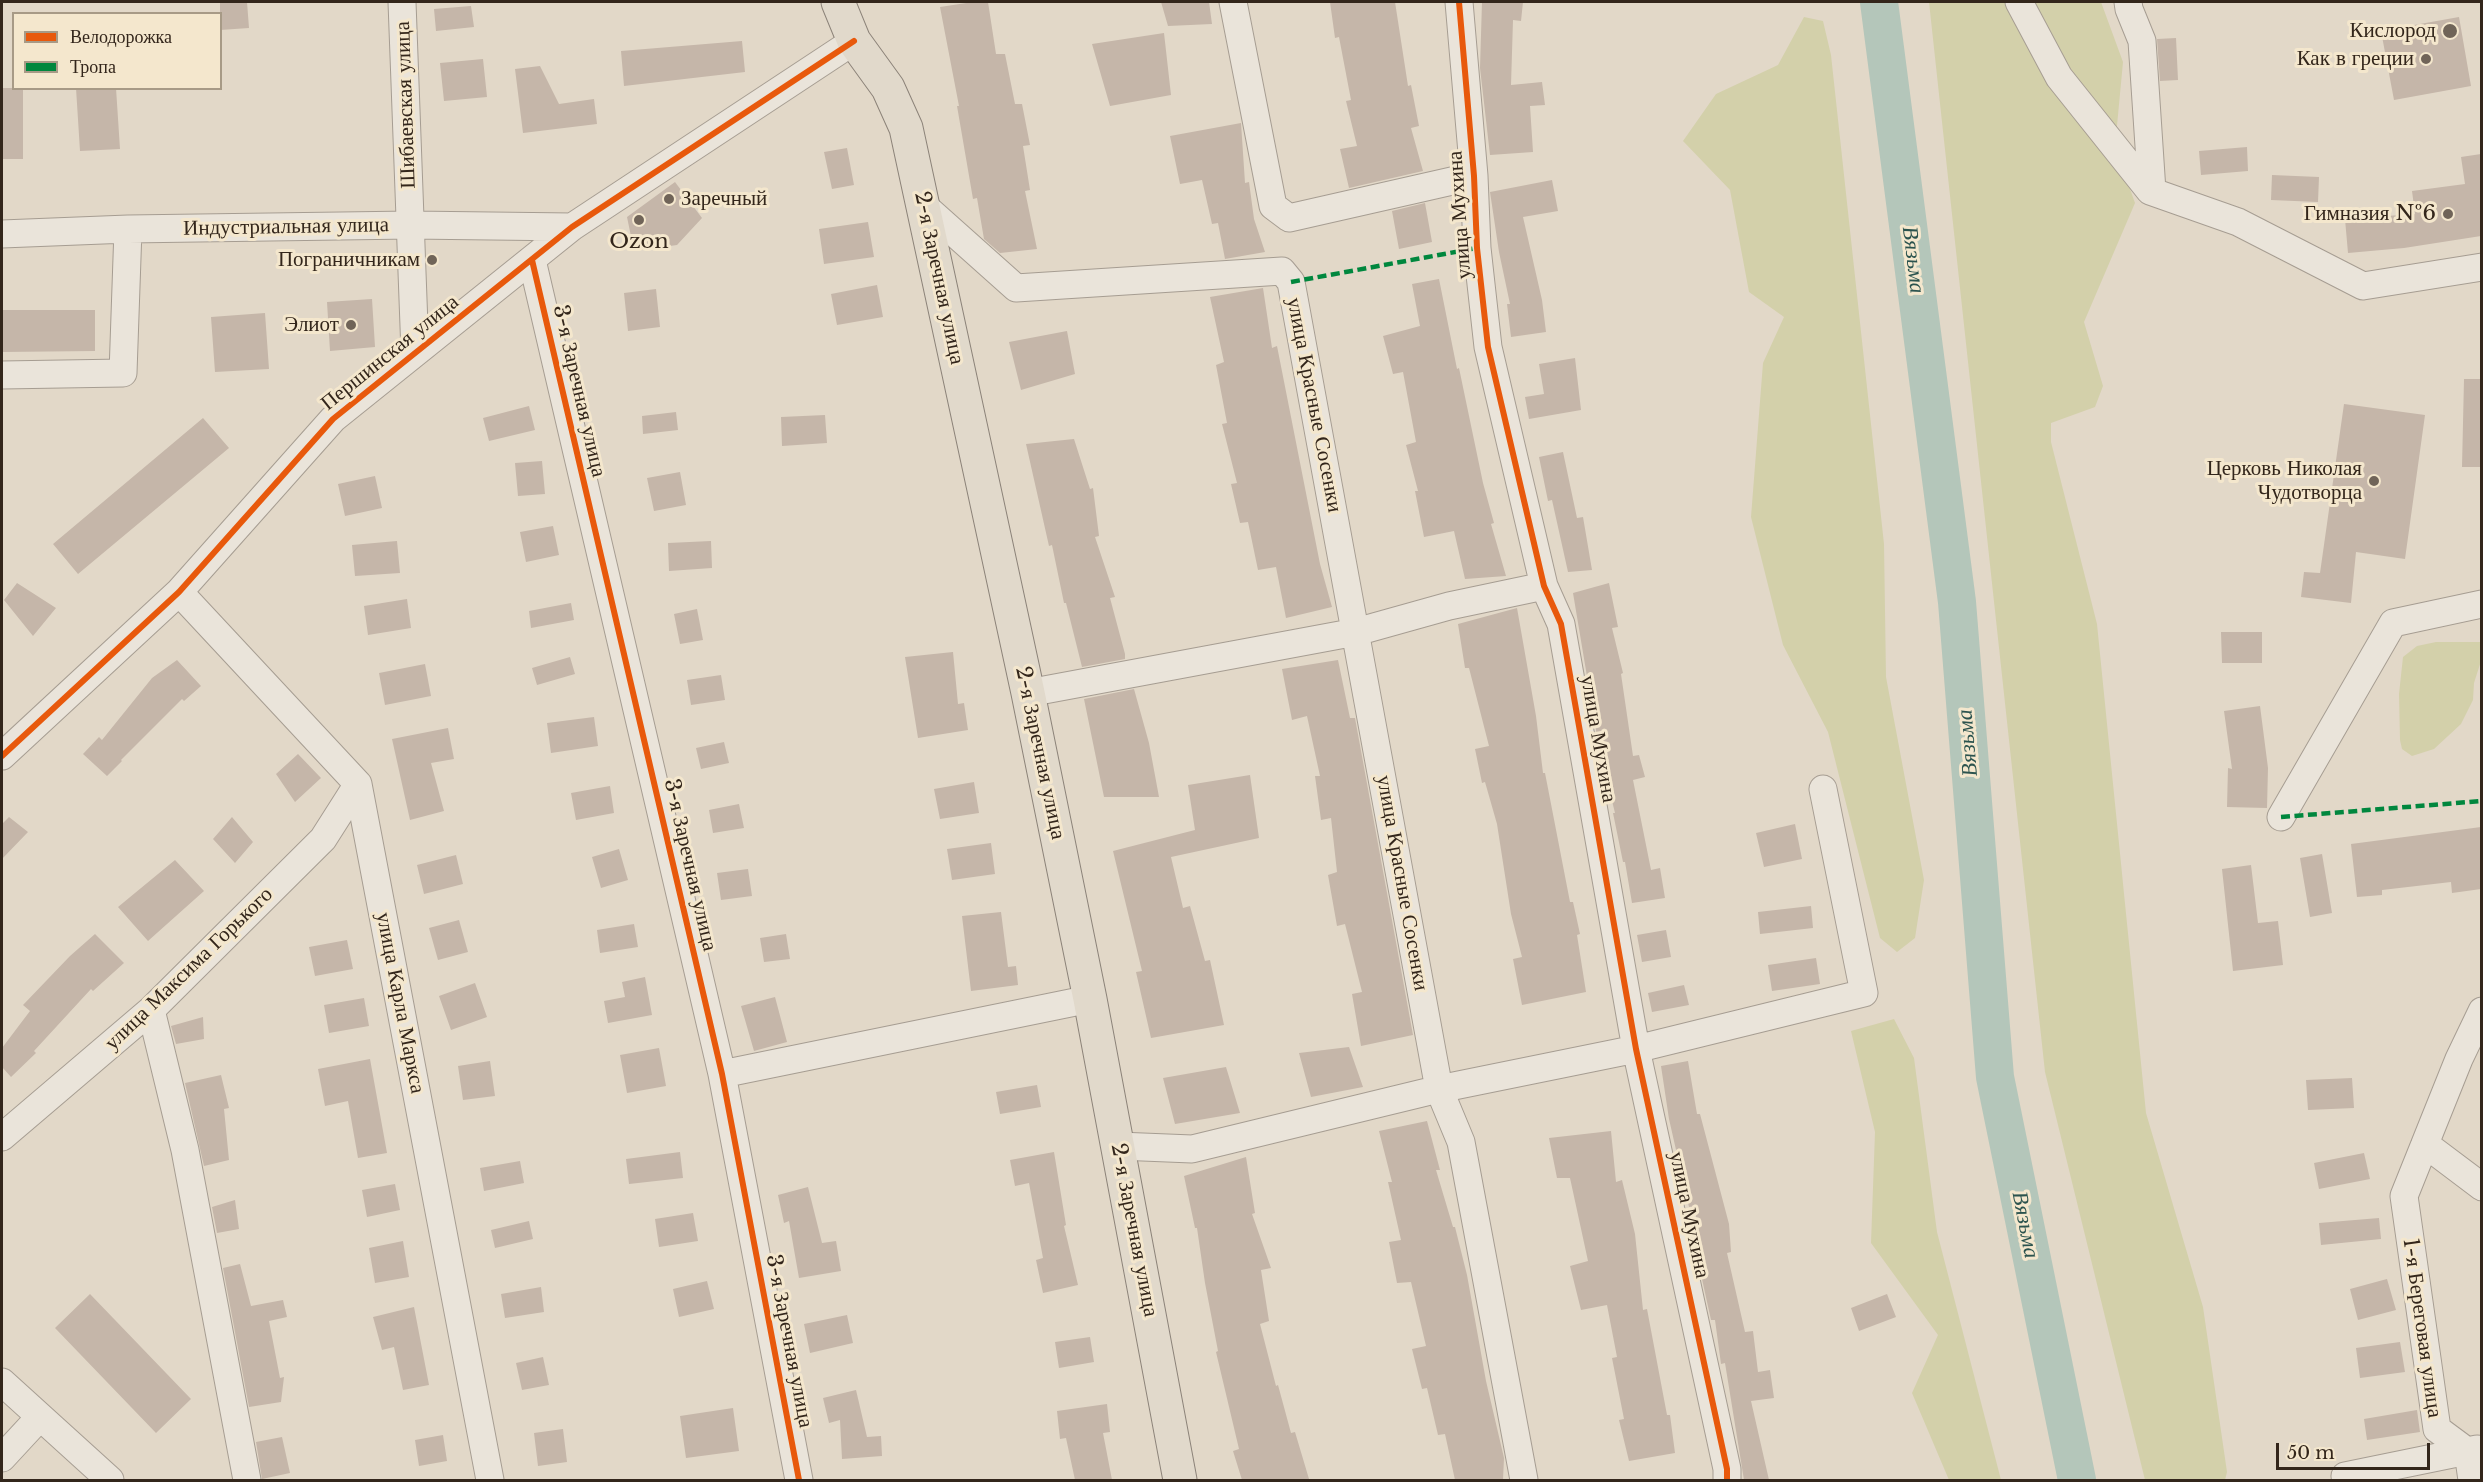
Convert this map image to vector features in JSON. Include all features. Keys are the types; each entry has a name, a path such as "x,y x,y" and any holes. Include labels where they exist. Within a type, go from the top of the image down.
{"main road":[{"name":"2-я Заречная улица","path":"838,2 854,41 888,88 906,128 1028,693 1090,999 1180,1480"}],"street":[{"name":"Шибаевская улица","path":"402,2 415,352"},
{"path":"1233,2 1273,206 1289,218 1474,176"},
{"name":"улица Мухина","path":"1459,2 1474,176 1477,248 1488,347 1544,586 1561,624 1636,1049 1724,1457 1727,1480"},
{"path":"2019,2 2059,77 2152,192 2238,222 2363,286 2481,267"},
{"path":"2128,2 2128,9 2142,41 2152,192"},
{"name":"Першинская улица","path":"2,756 179,592 333,419 572,227 854,41"},
{"name":"улица Красные Сосенки","path":"923,205 1016,288 1282,271 1291,282 1439,1089 1461,1142 1524,1480"},
{"name":"Индустриальная улица","path":"2,234 128,229 411,225 572,227"},
{"path":"4,378 123,373 128,229"},
{"name":"3-я Заречная улица","path":"532,260 722,1074 798,1480"},
{"path":"1028,693 1356,632 1449,606 1544,586"},
{"path":"179,592 358,784"},
{"path":"2281,817 2393,623 2481,604"},
{"name":"улица Максима Горького","path":"2,1137 151,1010 323,839 358,784"},
{"name":"улица Карла Маркса","path":"358,784 490,1480"},
{"path":"1118,1146 1192,1149 1439,1089 1636,1049 1863,993 1823,789"},
{"path":"722,1074 1090,999"},
{"path":"151,1010 186,1150 247,1480"},
{"path":"2481,1011 2425,1144 2481,1187"},
{"name":"1-я Береговая улица","path":"2425,1144 2404,1196 2437,1430 2474,1450"},
{"path":"2,1382 110,1480"},
{"path":"2,1458 39,1418"},
{"path":"2345,1476 2474,1450 2472,1480"}],"shaded area":[{"path":"1929,2 2101,2 2123,62 2115,147 2135,203 2084,322 2103,386 2095,407 2051,423 2051,442 2097,624 2146,1113 2203,1307 2227,1472 2225,1480 2145,1480 2045,1072"},
{"path":"1804,17 1823,21 1831,55 1884,544 1886,677 1924,880 1915,938 1897,952 1880,938 1828,732 1783,645 1751,517 1763,363 1784,317 1749,292 1730,190 1683,141 1716,94 1778,65"},
{"path":"2436,642 2481,642 2481,661 2474,683 2473,700 2461,724 2434,749 2412,756 2402,749 2400,740 2399,694 2403,657 2417,646"},
{"path":"1894,1019 1914,1058 1937,1232 2001,1480 1949,1480 1912,1393 1938,1335 1871,1243 1875,1132 1851,1031"}],"building":[{"path":"220,2 247,2 249,28 222,30 222,12 220,12"},
{"path":"988,2 996,54 1005,54 1015,104 1022,104 1030,145 1023,146 1030,190 1025,191 1037,249 1000,253 984,239 977,198 973,199 957,106 959,106 940,7"},
{"path":"1161,2 1209,2 1212,24 1168,26"},
{"path":"1330,2 1395,2 1408,86 1411,85 1419,126 1411,128 1423,171 1349,188 1340,149 1357,146 1346,101 1351,100 1339,37 1335,38"},
{"path":"1482,2 1523,2 1521,21 1513,20 1511,85 1542,82 1545,105 1530,106 1533,152 1490,155 1480,68"},
{"path":"471,6 474,27 436,31 434,9"},
{"name":"Как в греции","path":"2459,17 2471,86 2394,100 2381,31"},
{"path":"1164,33 1171,95 1110,106 1092,44"},
{"path":"2176,38 2178,80 2160,81 2157,39"},
{"path":"742,41 745,72 624,86 621,51"},
{"path":"483,59 487,97 444,101 440,63"},
{"path":"540,66 559,104 594,99 597,124 523,133 515,69"},
{"path":"2,88 23,90 23,159 2,159"},
{"path":"76,90 116,90 120,149 80,151"},
{"path":"1241,123 1245,183 1249,182 1254,219 1265,252 1225,259 1218,223 1212,224 1202,180 1180,184 1170,136"},
{"path":"2247,147 2248,171 2201,175 2199,151"},
{"path":"847,148 854,185 832,189 824,152"},
{"name":"Гимназия №6","path":"2481,154 2481,236 2404,248 2348,253 2345,219 2415,214 2412,191 2465,184 2461,157"},
{"path":"2272,175 2319,177 2318,202 2271,200"},
{"path":"1552,180 1558,211 1523,217 1542,300 1546,332 1511,337 1507,304 1510,304 1490,192"},
{"name":"Заречный","path":"675,182 702,218 677,245 634,251 627,217"},
{"path":"1425,203 1432,242 1399,249 1392,211"},
{"path":"868,222 874,257 824,264 819,229"},
{"path":"1439,279 1457,369 1459,368 1483,483 1494,523 1491,524 1506,576 1465,579 1454,531 1424,537 1415,491 1418,491 1406,445 1416,442 1403,372 1393,374 1383,336 1420,326 1412,284"},
{"path":"877,285 883,317 837,325 831,294"},
{"path":"1263,288 1272,348 1277,346 1320,564 1332,607 1286,618 1276,567 1258,570 1248,522 1240,523 1231,484 1237,483 1222,424 1227,423 1216,365 1224,362 1210,297"},
{"path":"656,289 660,327 628,331 624,293"},
{"name":"Элиот","path":"372,299 375,347 330,351 327,302"},
{"path":"2,310 95,310 95,351 2,352"},
{"path":"265,313 269,369 215,372 211,317"},
{"path":"1067,331 1075,374 1021,390 1009,342"},
{"path":"1575,358 1581,410 1529,419 1525,397 1544,394 1539,364"},
{"path":"2464,379 2481,379 2481,467 2462,467"},
{"name":"Церковь Николая Чудотворца","path":"2344,404 2425,415 2405,559 2356,552 2351,603 2301,597 2304,572 2320,573"},
{"path":"529,406 535,430 489,441 483,418"},
{"path":"676,412 678,430 643,434 642,416"},
{"path":"825,415 827,443 782,446 781,417"},
{"path":"203,418 229,448 78,574 53,544"},
{"path":"1074,439 1090,489 1093,488 1099,536 1095,537 1115,597 1110,598 1125,654 1125,659 1082,667 1066,603 1064,603 1052,545 1049,546 1026,444"},
{"path":"1563,452 1577,518 1583,517 1592,570 1568,572 1552,500 1548,501 1539,457"},
{"path":"542,461 545,494 518,496 515,463"},
{"path":"680,472 686,505 654,511 647,478"},
{"path":"375,476 382,508 345,516 338,484"},
{"path":"553,526 559,555 526,562 520,532"},
{"path":"397,541 400,573 355,576 352,545"},
{"path":"711,541 712,568 669,571 668,543"},
{"path":"17,583 56,608 33,636 4,600"},
{"path":"1609,583 1618,627 1612,628 1623,673 1621,674 1633,756 1639,755 1645,777 1633,780 1651,870 1660,868 1665,898 1632,903 1613,813 1615,813 1599,748 1573,593"},
{"path":"407,599 411,628 368,635 364,606"},
{"path":"571,603 574,620 531,628 529,611"},
{"path":"1517,608 1536,716 1543,773 1545,773 1570,902 1573,902 1580,934 1577,935 1586,992 1522,1005 1513,959 1522,957 1511,914 1497,824 1485,782 1482,783 1475,749 1489,746 1469,668 1465,668 1458,624"},
{"path":"697,609 703,640 680,644 674,614"},
{"path":"2221,632 2262,632 2262,663 2222,663"},
{"path":"953,652 958,704 964,703 968,730 918,738 905,657"},
{"path":"570,657 575,674 537,685 532,668"},
{"path":"177,660 201,686 184,701 182,699 107,776 83,754 99,737 102,740 152,678"},
{"path":"1338,660 1350,718 1355,718 1413,1035 1361,1046 1352,994 1362,992 1345,924 1337,926 1328,875 1337,872 1331,818 1321,820 1315,776 1320,776 1307,716 1292,720 1282,669"},
{"path":"425,664 431,696 385,705 379,673"},
{"path":"721,675 725,700 691,705 687,680"},
{"path":"1134,689 1149,743 1159,797 1104,797 1084,699"},
{"path":"2260,706 2268,768 2267,808 2227,807 2228,768 2232,769 2224,711"},
{"path":"594,717 598,746 551,753 547,723"},
{"path":"448,728 454,759 431,763 444,811 410,820 392,739"},
{"path":"724,742 729,763 701,769 696,748"},
{"path":"298,754 321,778 295,802 276,774"},
{"path":"1250,775 1259,838 1171,857 1183,908 1190,906 1205,961 1210,960 1224,1025 1151,1038 1136,972 1142,971 1113,851 1195,830 1188,785"},
{"path":"974,782 979,813 940,819 934,789"},
{"path":"610,786 614,813 576,820 571,793"},
{"path":"739,804 744,828 713,833 709,810"},
{"path":"9,817 28,832 2,859 2,824"},
{"path":"232,817 253,842 235,863 213,839"},
{"path":"1795,824 1802,859 1764,867 1756,833"},
{"path":"2481,827 2481,889 2452,893 2451,882 2382,890 2382,895 2357,897 2351,844"},
{"path":"991,843 995,874 952,880 947,849"},
{"path":"619,849 628,880 601,888 592,857"},
{"path":"2322,854 2332,913 2310,917 2300,858"},
{"path":"456,855 463,884 424,894 417,865"},
{"path":"175,860 204,891 148,941 118,907"},
{"path":"2251,865 2258,923 2278,921 2283,965 2233,971 2222,869"},
{"path":"748,869 752,896 721,900 717,873"},
{"path":"1811,906 1813,928 1760,934 1758,912"},
{"path":"1001,912 1008,967 1016,966 1018,985 971,991 962,916"},
{"path":"459,920 468,952 438,960 429,928"},
{"path":"634,924 638,947 600,953 597,930"},
{"path":"1666,930 1671,957 1642,962 1637,935"},
{"path":"95,934 124,963 93,991 91,989 34,1051 36,1053 11,1077 2,1067 2,1048 30,1011 23,1005 70,956"},
{"path":"786,934 790,959 764,962 760,938"},
{"path":"347,940 353,969 315,976 309,947"},
{"path":"1816,958 1820,984 1772,991 1768,965"},
{"path":"645,977 652,1015 608,1023 604,1001 625,997 622,982"},
{"path":"475,983 487,1017 451,1030 439,996"},
{"path":"1684,985 1689,1005 1652,1012 1648,993"},
{"path":"775,997 787,1042 754,1051 741,1006"},
{"path":"364,998 369,1026 329,1033 324,1005"},
{"path":"203,1017 204,1039 176,1044 171,1026"},
{"path":"1349,1047 1363,1087 1311,1097 1299,1053"},
{"path":"659,1048 666,1086 627,1093 620,1055"},
{"path":"370,1059 387,1153 358,1158 348,1101 325,1106 318,1069"},
{"path":"490,1061 495,1096 463,1100 458,1066"},
{"path":"1688,1061 1697,1114 1700,1114 1729,1224 1731,1252 1727,1253 1745,1332 1753,1331 1758,1372 1770,1370 1774,1398 1751,1401 1769,1480 1744,1480 1725,1363 1721,1364 1715,1320 1711,1320 1702,1279 1695,1206 1689,1207 1669,1119 1661,1066"},
{"path":"1226,1067 1240,1113 1175,1124 1163,1078"},
{"path":"221,1075 229,1108 224,1109 229,1160 204,1166 185,1083"},
{"path":"2352,1078 2354,1108 2308,1110 2306,1080"},
{"path":"1037,1085 1041,1107 1000,1114 996,1092"},
{"path":"1427,1121 1440,1170 1436,1170 1453,1227 1455,1227 1467,1275 1486,1381 1504,1458 1503,1480 1455,1480 1445,1434 1438,1435 1427,1388 1422,1389 1412,1349 1426,1346 1411,1282 1397,1283 1389,1242 1401,1240 1388,1182 1392,1182 1379,1131"},
{"path":"1611,1131 1616,1182 1622,1180 1635,1234 1643,1310 1647,1309 1667,1415 1670,1415 1675,1453 1629,1461 1619,1420 1624,1419 1612,1358 1617,1357 1607,1305 1581,1310 1570,1266 1588,1261 1570,1178 1557,1178 1549,1138"},
{"path":"680,1152 683,1178 629,1184 626,1159"},
{"path":"1054,1152 1066,1225 1064,1226 1078,1285 1043,1293 1036,1260 1043,1258 1029,1183 1015,1186 1010,1160"},
{"path":"2364,1153 2370,1179 2319,1189 2314,1163"},
{"path":"1246,1157 1255,1213 1252,1214 1271,1268 1261,1270 1269,1321 1260,1324 1276,1386 1278,1385 1291,1433 1295,1432 1309,1479 1242,1480 1233,1451 1239,1449 1216,1352 1218,1351 1197,1228 1195,1228 1184,1176"},
{"path":"520,1161 524,1183 484,1191 480,1168"},
{"path":"395,1184 400,1210 367,1217 362,1190"},
{"path":"808,1187 822,1243 836,1241 841,1271 799,1278 789,1221 784,1223 778,1195"},
{"path":"235,1200 239,1229 217,1233 212,1207"},
{"path":"693,1213 698,1241 659,1247 655,1219"},
{"path":"2379,1218 2381,1239 2321,1245 2319,1223"},
{"path":"529,1221 533,1239 495,1248 491,1230"},
{"path":"403,1241 409,1277 375,1283 369,1248"},
{"path":"240,1264 251,1306 283,1300 287,1317 269,1321 280,1378 284,1377 281,1402 249,1407 223,1268"},
{"path":"2387,1279 2396,1310 2358,1320 2350,1289"},
{"path":"707,1281 714,1309 679,1317 673,1289"},
{"path":"541,1287 544,1312 505,1318 501,1294"},
{"path":"90,1294 191,1399 156,1433 55,1328"},
{"path":"1887,1294 1896,1317 1859,1331 1851,1308"},
{"path":"414,1307 429,1385 403,1390 394,1347 382,1350 373,1317"},
{"path":"847,1315 853,1343 810,1353 804,1324"},
{"path":"1090,1337 1094,1362 1059,1368 1055,1342"},
{"path":"2400,1342 2405,1372 2360,1378 2356,1348"},
{"path":"543,1357 549,1385 522,1390 516,1363"},
{"path":"856,1390 867,1437 881,1436 882,1456 842,1459 840,1420 829,1423 823,1398"},
{"path":"1107,1404 1110,1432 1103,1433 1112,1480 1075,1480 1066,1438 1060,1439 1057,1411"},
{"path":"733,1408 739,1451 686,1458 680,1416"},
{"path":"2417,1410 2420,1432 2367,1440 2364,1419"},
{"path":"563,1429 567,1462 538,1466 534,1433"},
{"path":"443,1435 447,1461 419,1466 415,1440"},
{"path":"282,1437 290,1473 262,1479 256,1442"}],"waterway":[{"name":"Вязьма","path":"1879,2 1957,602 1995,1077 2077,1480"}],"marked path":[{"path":"1291,282 1477,248"},
{"path":"2281,817 2482,801"}],"cycle path":[{"path":"1459,2 1474,176 1477,248 1488,347 1544,586 1561,624 1636,1049 1727,1469 1727,1480"},
{"path":"2,756 179,592 333,419 572,227 854,41"},
{"path":"532,260 722,1074 799,1480"}],"place":[{"name":"Кислород","path":"2450,31"},
{"name":"Как в греции","path":"2426,59"},
{"name":"Заречный","path":"669,199"},
{"name":"Гимназия №6","path":"2448,214"},
{"name":"Ozon","path":"639,220"},
{"name":"Пограничникам","path":"432,260"},
{"name":"Элиот","path":"351,325"},
{"name":"Церковь Николая Чудотворца","path":"2374,481"}]}
